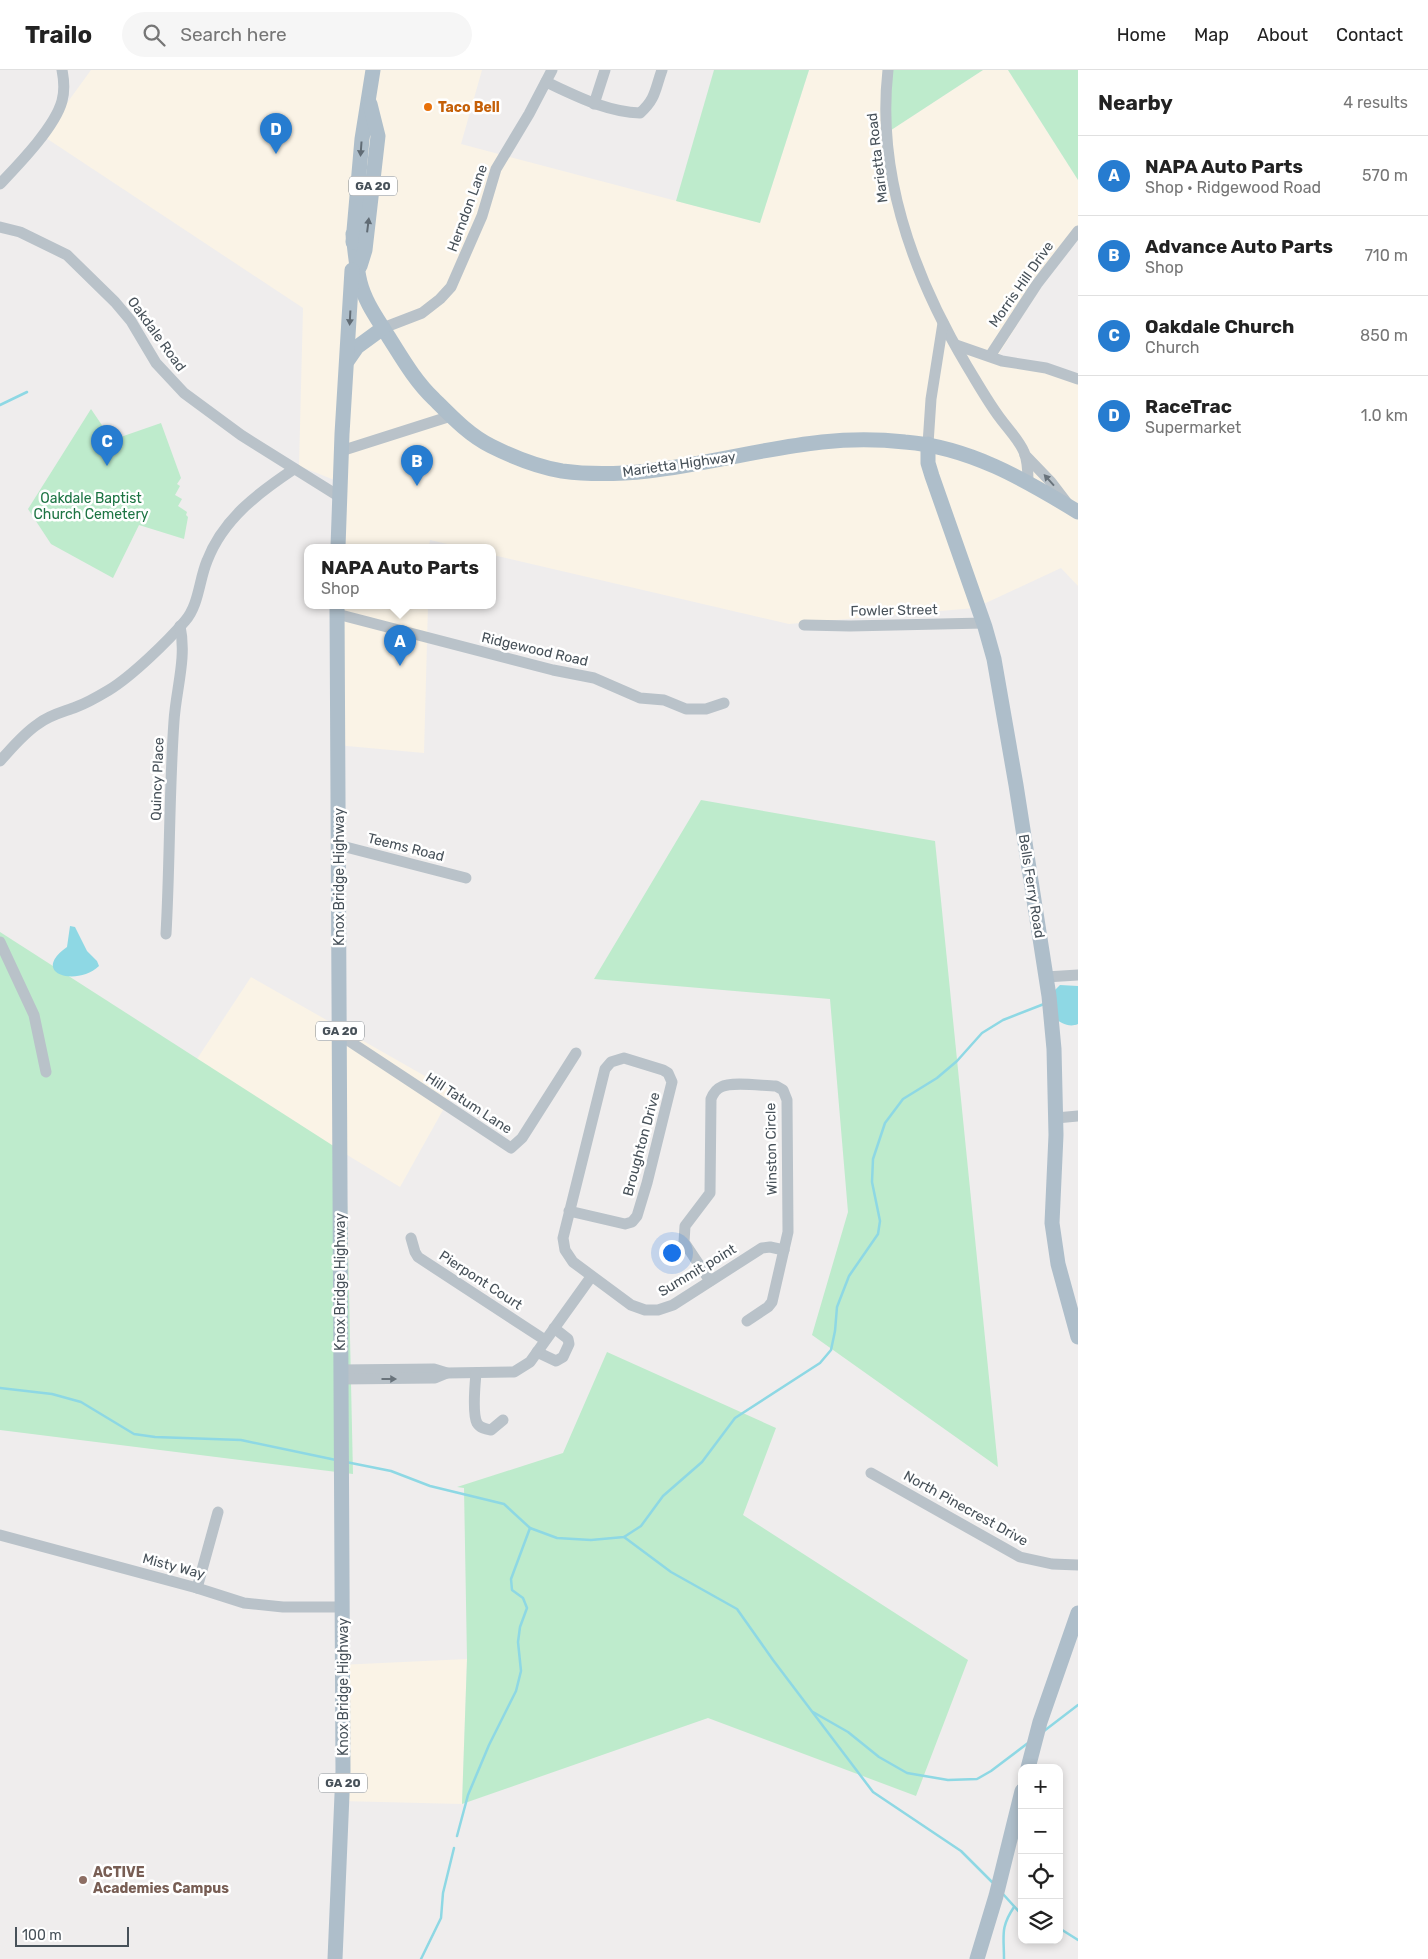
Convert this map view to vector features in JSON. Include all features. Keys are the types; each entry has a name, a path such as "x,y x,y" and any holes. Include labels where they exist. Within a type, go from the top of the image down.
{"main road":[{"name":"Marietta Highway","path":"340,498 353,234 362,139 373,70"},
{"name":"Marietta Highway","path":"358,272 365,250 378,136 369,101"},
{"name":"Marietta Highway","path":"353,234 358,272 365,296 383,328 425,390 477,438 490,446 544,467 588,473 641,471 822,442 870,440 928,444 956,451 988,463 1028,482 1075,510"},
{"path":"348,360 357,346 383,328"},
{"name":"Bells Ferry Road","path":"928,444 928,463 932,476 984,623 994,658 1016,785 1046,977 1054,1049 1056,1118 1052,1223 1058,1264 1078,1337"},
{"name":"GA 20","path":"338,544 340,498"},
{"name":"Knox Bridge Highway","path":"335,1959 343,1795 337,609"},
{"path":"1029,1764 1040,1722 1078,1612"},
{"path":"977,1959 1000,1880 1018,1807"}],"street":[{"path":"0,184 44,133 58,111 64,91 62,70"},
{"name":"Herndon Lane","path":"383,328 422,313 440,299 451,287 482,216 496,169 552,70"},
{"path":"594,104 605,70"},
{"path":"546,82 594,104 622,113 640,113 649,106 655,96 662,70"},
{"name":"Marietta Road","path":"888,70 886,121 888,148 896,198 911,250 943,324 999,416 1025,454 1075,510"},
{"name":"Oakdale Road","path":"0,227 20,232 67,255 115,302 131,322 156,363 184,393 221,421 340,498"},
{"name":"Morris Hill Drive","path":"990,356 1037,284 1078,231"},
{"path":"928,444 931,399 943,324"},
{"path":"956,346 1002,361 1046,368 1078,379"},
{"path":"341,451 451,416"},
{"name":"Marietta Road","path":"1025,454 1028,482"},
{"path":"0,761 38,723 59,712 92,700 112,689 172,636 187,620 212,548 227,525 259,493 294,469"},
{"name":"Ridgewood Road","path":"337,609 544,668 594,678 640,698 664,700 686,708 706,709 724,703"},
{"name":"Fowler Street","path":"804,625 850,626 984,623"},
{"name":"Quincy Place","path":"166,934 174,719 182,660 180,626"},
{"name":"Teems Road","path":"338,845 466,878"},
{"path":"0,942 34,1015 46,1072"},
{"path":"1046,977 1078,975"},
{"name":"Hill Tatum Lane","path":"340,1035 511,1148 522,1138 576,1053"},
{"name":"Broughton Drive","path":"624,1058 668,1073 672,1082 672,1088 637,1216 632,1222 625,1224 569,1211 605,1069 611,1062 624,1058"},
{"name":"Winston Circle","path":"710,1280 684,1242 683,1236 685,1226 710,1193 711,1099 719,1087 727,1085 776,1086 783,1090 787,1100 788,1232 772,1302 768,1307 747,1321"},
{"path":"1056,1118 1078,1116"},
{"name":"Summit point","path":"569,1211 563,1238 564,1250 573,1262 631,1305 645,1310 658,1310 673,1305 762,1248 770,1247 784,1250"},
{"name":"Pierpont Court","path":"411,1238 418,1257 545,1340"},
{"path":"340,1374 429,1379 447,1373 514,1372 530,1362 591,1277"},
{"path":"537,1352 556,1361 563,1357 569,1344 568,1339 554,1328"},
{"path":"476,1373 475,1414 477,1422 482,1428 491,1430 503,1420"},
{"name":"North Pinecrest Drive","path":"871,1473 1020,1557 1052,1564 1078,1565"},
{"path":"197,1588 218,1512"},
{"name":"Misty Way","path":"0,1535 197,1588 244,1603 283,1607 342,1607"}],"shaded area":[{"path":"91,70 482,70 461,144 760,223 809,70 887,70 882,136 983,70 1008,70 1078,180 1078,227 997,357 1078,378 1078,586 1061,568 975,608 789,624 496,556 496,544 447,544 430,540 429,544 337,544 337,481 299,466 303,308 43,136"},
{"path":"337,609 428,609 424,753 336,745"},
{"path":"251,977 453,1092 400,1187 197,1059"},
{"path":"467,1659 462,1804 340,1801 339,1665"}],"green space":[{"path":"714,70 809,70 760,223 676,201"},
{"path":"887,70 983,70 882,136"},
{"path":"1008,70 1078,70 1078,180"},
{"name":"Oakdale Baptist Church Cemetery","path":"91,409 112,440 161,423 181,478 177,484 180,486 175,495 182,499 178,506 187,512 186,515 188,517 184,539 139,525 113,578 51,544 28,509"},
{"path":"701,800 935,841 998,1467 812,1335 848,1212 830,999 594,979"},
{"path":"0,932 346,1154 353,1474 0,1430"},
{"path":"607,1352 776,1428 743,1515 968,1660 916,1796 708,1718 462,1804 467,1659 464,1488 457,1487 563,1453"}],"water":[{"path":"70,926 75,927 87,951 97,961 99,966 79,976 61,975 55,970 53,964 57,956 67,947"},
{"path":"1060,985 1078,986 1078,1024 1068,1025 1053,1017 1049,996"}],"waterway":[{"path":"0,405 27,392"},
{"path":"346,1462 391,1471 430,1486 504,1504 530,1528 557,1538 591,1540 624,1537 641,1526 663,1496 702,1462 735,1418 820,1363 831,1350 837,1307 849,1276 878,1234 880,1221 872,1182 873,1159 885,1123 903,1099 937,1078 957,1061 982,1033 1003,1020 1044,1004"},
{"path":"0,1388 52,1394 81,1402 134,1434 155,1437 241,1440 336,1460"},
{"path":"457,1836 468,1795 489,1745 516,1691 521,1671 518,1642 520,1627 527,1608 523,1598 512,1590 511,1579 530,1528"},
{"path":"624,1537 671,1572 737,1609 773,1660 873,1792 961,1851 992,1882"},
{"path":"1044,1731 1078,1705"},
{"path":"813,1712 848,1732 879,1757 907,1773 948,1780 977,1779 991,1771 1028,1743"},
{"path":"421,1959 441,1918 443,1893 454,1848"},
{"path":"1003,1894 1018,1911"},
{"path":"1004,1959 1003,1938 1005,1926 1014,1907"},
{"path":"1063,1931 1078,1940"}],"place":[{"name":"Taco Bell","path":"428,107"},
{"name":"RaceTrac","path":"276,154"},
{"name":"Oakdale Church","path":"107,466"},
{"name":"Advance Auto Parts","path":"417,486"},
{"name":"NAPA Auto Parts","path":"400,666"},
{"name":"ACTIVE Academies Campus","path":"83,1880"}]}
